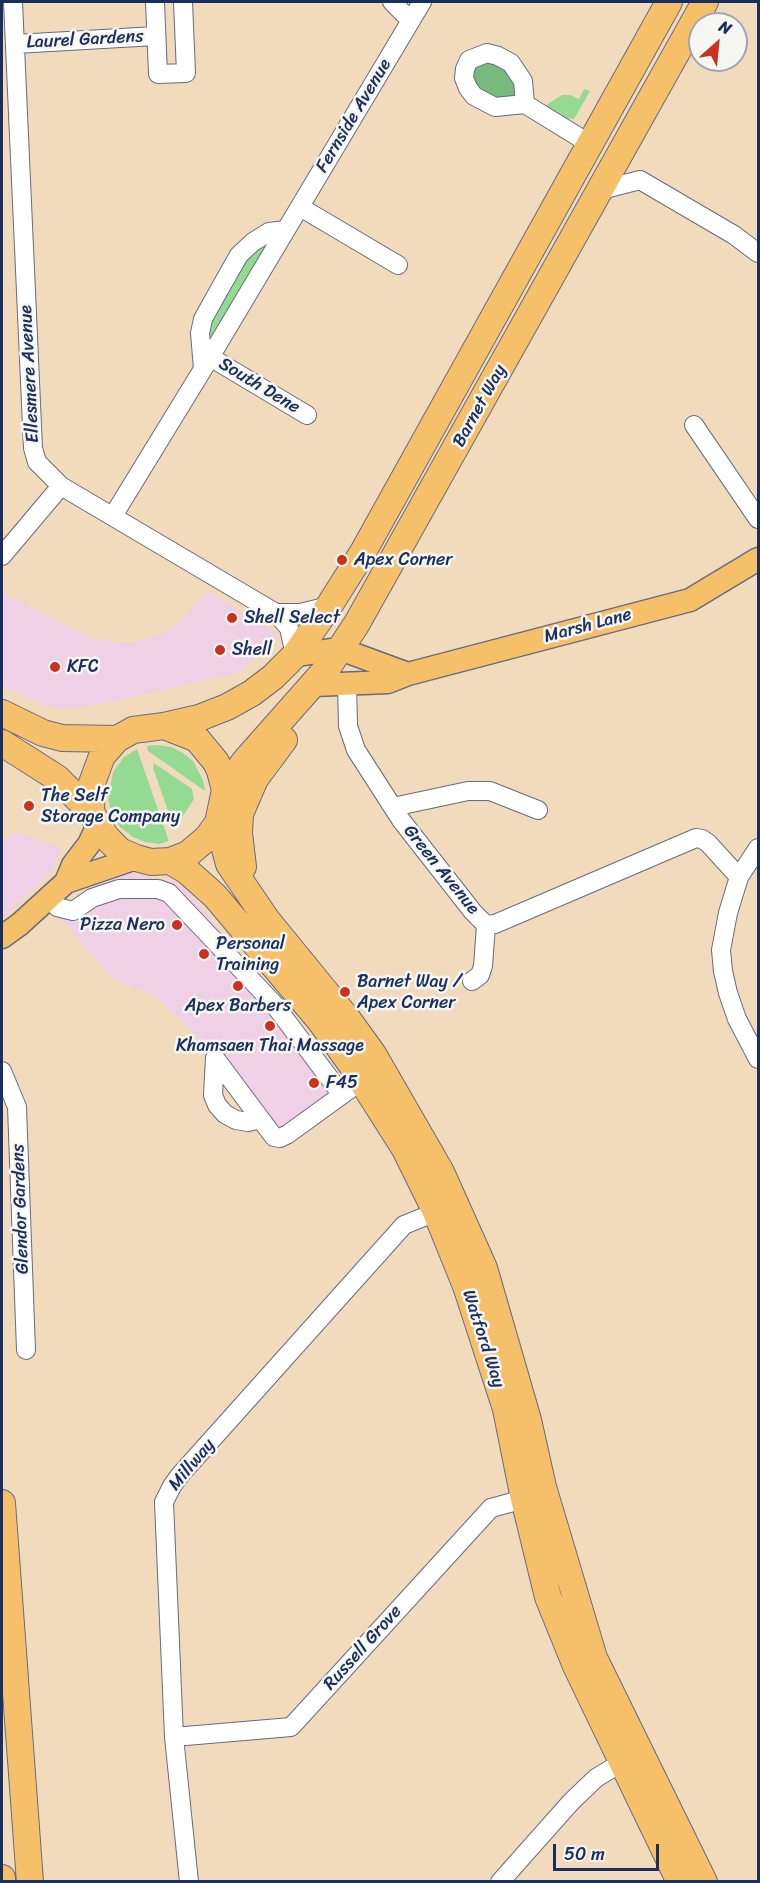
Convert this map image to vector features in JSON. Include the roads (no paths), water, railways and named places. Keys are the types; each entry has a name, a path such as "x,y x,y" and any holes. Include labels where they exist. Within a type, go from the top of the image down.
{"highway":[{"name":"Barnet Way","path":"164,726 199,718 252,693 273,677 295,654 329,606 363,552 669,2"},
{"name":"Barnet Way","path":"225,790 244,762 314,685 340,649 392,562 705,2"},
{"path":"242,884 244,860 239,833 240,814 246,797 255,779 308,708 314,685"},
{"path":"2,713 43,733 62,738 117,739"},
{"path":"2,743 57,778 120,851 151,862 170,861 188,854 207,838 218,823 225,790 220,771 197,740 164,726 134,730 117,739 98,764 92,783 94,819"},
{"name":"Watford Way","path":"218,823 229,864 267,920 347,1018 373,1054 441,1172 484,1268 528,1420 543,1487 594,1658 704,1881"},
{"name":"Watford Way","path":"170,861 187,871 215,896 321,1022 352,1088 405,1149 436,1212 466,1286 506,1409 524,1499 548,1597 576,1665 680,1881"},
{"path":"2,1503 30,1881"}],"main road":[{"name":"Marsh Lane","path":"314,685 388,682 408,674 690,600 759,559"},
{"path":"295,654 340,649 408,674"},
{"path":"66,882 73,865 89,844 94,819"},
{"path":"2,937 20,924 66,882 136,858"}],"street":[{"name":"Ellesmere Avenue","path":"14,2 33,448 37,462 61,486 276,613 289,628 295,654"},
{"name":"Laurel Gardens","path":"155,2 158,74 186,73 183,2"},
{"path":"392,2 410,20"},
{"name":"Fernside Avenue","path":"113,516 422,2"},
{"name":"Laurel Gardens","path":"15,44 156,36"},
{"path":"525,104 590,144"},
{"path":"601,190 640,180 734,235 759,253"},
{"path":"300,207 398,265"},
{"path":"207,363 200,333 203,319 239,255 269,232 286,230"},
{"name":"South Dene","path":"207,363 307,415"},
{"path":"694,425 759,519"},
{"path":"2,556 61,486"},
{"path":"276,613 300,613 329,606"},
{"name":"Green Avenue","path":"347,684 348,726 356,750 393,807 466,903 486,925 495,924 696,838 708,843 739,877"},
{"path":"393,807 468,791 490,791 538,810"},
{"path":"759,848 739,877 728,913 722,950 723,971 728,993 738,1019 759,1059"},
{"path":"48,898 57,907 73,911 92,898 119,889 158,889 170,893 352,1088 286,1136 274,1137 215,1058 213,1095 217,1105 225,1114 236,1120 248,1122 260,1119"},
{"path":"472,981 480,975 483,966 486,925"},
{"name":"Glendor Gardens","path":"2,1071 17,1107 26,1350"},
{"name":"Millway","path":"189,1881 174,1737 163,1512 167,1494 180,1475 404,1225 436,1212"},
{"name":"Russell Grove","path":"174,1737 291,1727 491,1508 524,1499"},
{"path":"500,1881 571,1802 596,1778 624,1761"}],"place":[{"name":"Apex Corner","path":"342,560"},
{"name":"Shell Select","path":"232,618"},
{"name":"Shell","path":"220,650"},
{"name":"KFC","path":"55,667"},
{"name":"The Self Storage Company","path":"29,806"},
{"name":"Pizza Nero","path":"177,925"},
{"name":"Personal Training","path":"204,954"},
{"name":"Apex Barbers","path":"238,986"},
{"name":"Barnet Way / Apex Corner","path":"345,992"},
{"name":"Khamsaen Thai Massage","path":"270,1026"},
{"name":"F45","path":"314,1083"}]}
